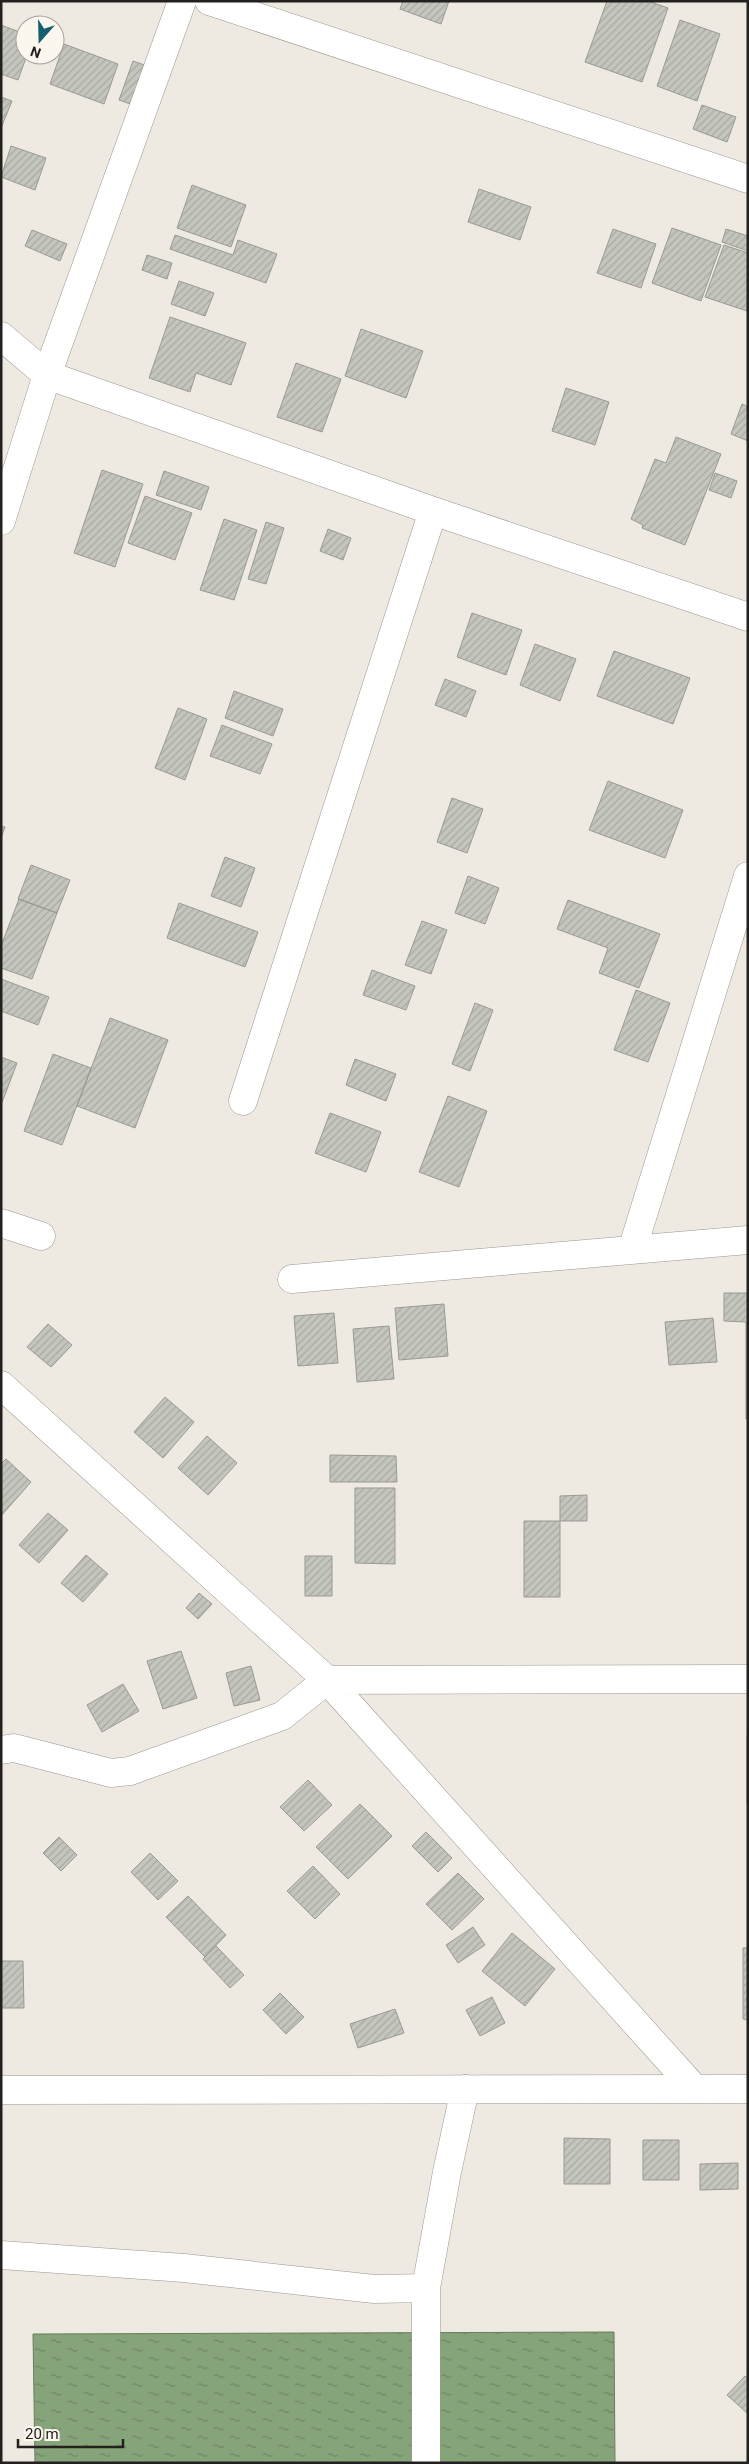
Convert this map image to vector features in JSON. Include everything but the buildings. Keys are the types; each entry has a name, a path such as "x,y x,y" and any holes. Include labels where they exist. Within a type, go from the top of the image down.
{"street":[{"path":"1,521 47,375 182,1"},
{"path":"209,1 748,179"},
{"path":"1,336 47,375 433,511 748,617"},
{"path":"243,1101 433,511"},
{"path":"632,1250 748,876"},
{"path":"1,1223 40,1236"},
{"path":"292,1279 748,1240"},
{"path":"1,1385 327,1680 695,2089"},
{"path":"1,1750 14,1748 111,1773 130,1771 282,1716 327,1680 748,1678"},
{"path":"426,2463 426,2288 446,2172 465,2089"},
{"path":"1,2090 748,2089"},
{"path":"1,2255 184,2268 374,2289 426,2288"}],"water":[{"path":"614,2332 615,2463 35,2463 33,2334"}]}
